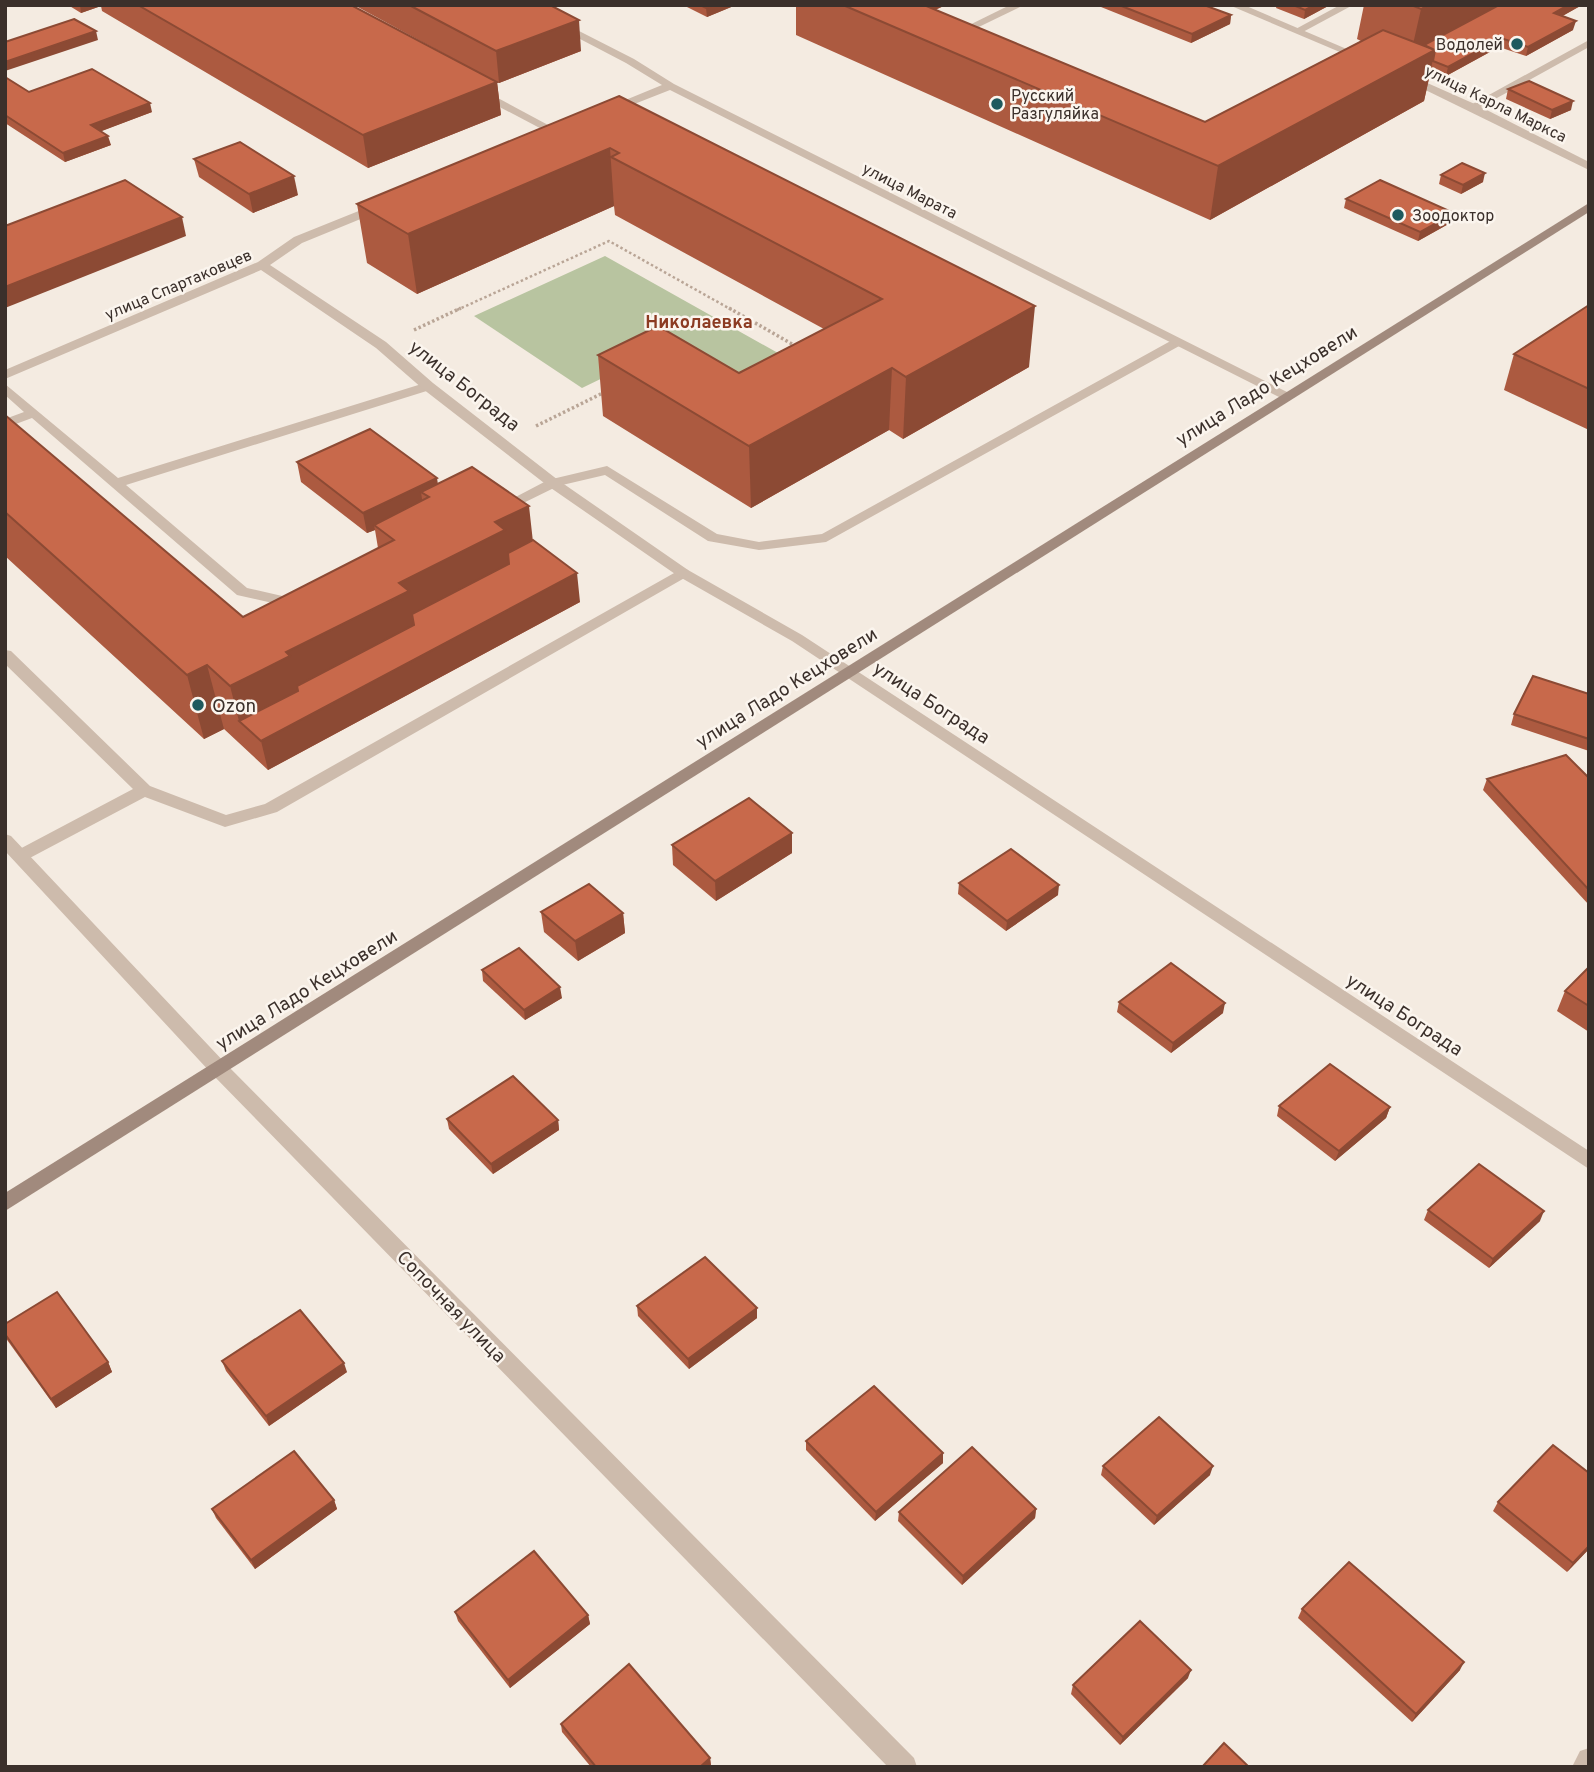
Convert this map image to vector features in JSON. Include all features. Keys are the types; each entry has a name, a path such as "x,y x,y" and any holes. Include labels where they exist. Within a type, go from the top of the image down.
{"main road":[{"name":"улица Ладо Кецховели","path":"5,1203 1589,207"}],"street":[{"name":"улица Марата","path":"520,5 630,61 670,86 1288,397"},
{"path":"940,41 1019,5"},
{"path":"1297,32 1348,5"},
{"path":"1236,6 1377,64"},
{"path":"1473,107 1589,43"},
{"path":"1340,60 1352,53"},
{"name":"улица Карла Маркса","path":"1401,75 1473,107 1589,167"},
{"path":"594,117 670,86"},
{"path":"472,88 550,135 569,128"},
{"name":"улица Спартаковцев","path":"5,375 262,265 298,240 396,199"},
{"name":"улица Бограда","path":"262,265 381,345 428,386 503,442 552,483 683,573 797,638 1589,1161"},
{"path":"491,514 552,483 607,470 713,538 759,546 826,538 1176,342"},
{"path":"117,483 428,386"},
{"path":"5,388 242,592 307,606 319,600"},
{"path":"5,424 33,412"},
{"path":"5,655 144,790 225,821 271,808 683,573"},
{"path":"12,848 144,790"},
{"name":"Сопочная улица","path":"12,848 219,1069 905,1767"},
{"path":"1584,1767 1589,1760"}],"path":[{"path":"381,345 609,241 810,354"},
{"path":"503,442 618,385"}],"green space":[{"path":"605,256 794,362 724,399 650,355 582,388 474,316"}],"building":[{"path":"138,5 351,5 497,82 363,135"},
{"path":"409,5 550,5 579,20 496,51"},
{"path":"843,5 924,5 1205,122 1383,30 1435,50 1218,166"},
{"path":"1119,5 1204,5 1231,15 1192,34"},
{"path":"1293,5 1315,5 1305,10"},
{"path":"1411,5 1428,5 1421,9"},
{"path":"1499,5 1568,5 1554,13 1576,21 1528,47 1501,38 1448,67 1433,61 1435,50 1424,45"},
{"path":"74,19 96,31 5,62 5,42"},
{"path":"92,69 150,103 91,125 108,136 63,153 5,115 5,77 29,92"},
{"path":"1529,81 1573,101 1552,110 1508,89"},
{"path":"619,96 1035,306 906,377 892,368 749,446 598,355 658,326 739,373 882,299 611,157 619,153 610,148 408,234 357,204"},
{"path":"240,142 294,176 249,194 194,159"},
{"path":"1462,163 1485,173 1463,185 1441,175"},
{"path":"125,180 182,217 5,287 5,226"},
{"name":"Зоодоктор","path":"1380,180 1454,213 1420,232 1346,199"},
{"path":"1589,305 1589,389 1514,354"},
{"path":"5,415 243,617 394,540 374,525 429,497 421,492 472,467 529,506 495,522 505,530 399,583 409,591 286,652 290,656 230,686 207,665 187,675 5,512"},
{"path":"370,429 437,478 363,513 297,462"},
{"path":"533,540 577,573 261,741 239,721 298,691 297,686 414,625 412,614 509,564 508,553"},
{"path":"1533,676 1589,694 1589,739 1514,714"},
{"path":"1566,755 1589,778 1589,890 1487,779"},
{"path":"749,798 792,833 715,881 672,845"},
{"path":"1011,849 1059,885 1007,921 959,883"},
{"path":"589,884 623,913 575,941 541,912"},
{"path":"519,948 560,987 524,1010 482,970"},
{"path":"1171,963 1225,1003 1173,1043 1119,1002"},
{"path":"1589,967 1589,1006 1565,991"},
{"path":"1330,1064 1390,1107 1339,1151 1279,1106"},
{"path":"513,1076 558,1120 491,1164 447,1119"},
{"path":"1479,1164 1544,1211 1493,1259 1428,1210"},
{"path":"705,1257 757,1308 688,1359 637,1306"},
{"path":"57,1292 108,1362 51,1399 5,1334 5,1324"},
{"path":"300,1310 344,1363 266,1416 222,1361"},
{"path":"874,1386 943,1453 876,1512 806,1441"},
{"path":"1159,1417 1213,1466 1157,1516 1103,1466"},
{"path":"1553,1445 1589,1473 1589,1546 1573,1563 1498,1502"},
{"path":"972,1447 1036,1509 963,1576 899,1512"},
{"path":"294,1451 334,1500 251,1560 212,1509"},
{"path":"534,1551 588,1615 508,1680 455,1612"},
{"path":"1349,1562 1464,1662 1416,1714 1302,1609"},
{"path":"1140,1621 1191,1670 1123,1737 1073,1685"},
{"path":"629,1664 710,1758 700,1767 596,1767 561,1724"},
{"path":"1224,1743 1249,1767 1202,1767"}],"place":[{"name":"Водолей","path":"1517,44"},
{"name":"Русский Разгуляйка","path":"997,104"},
{"name":"Зоодоктор","path":"1398,215"},
{"name":"Ozon","path":"198,705"}],"district":[{"name":"Николаевка","path":"699,322"}]}
